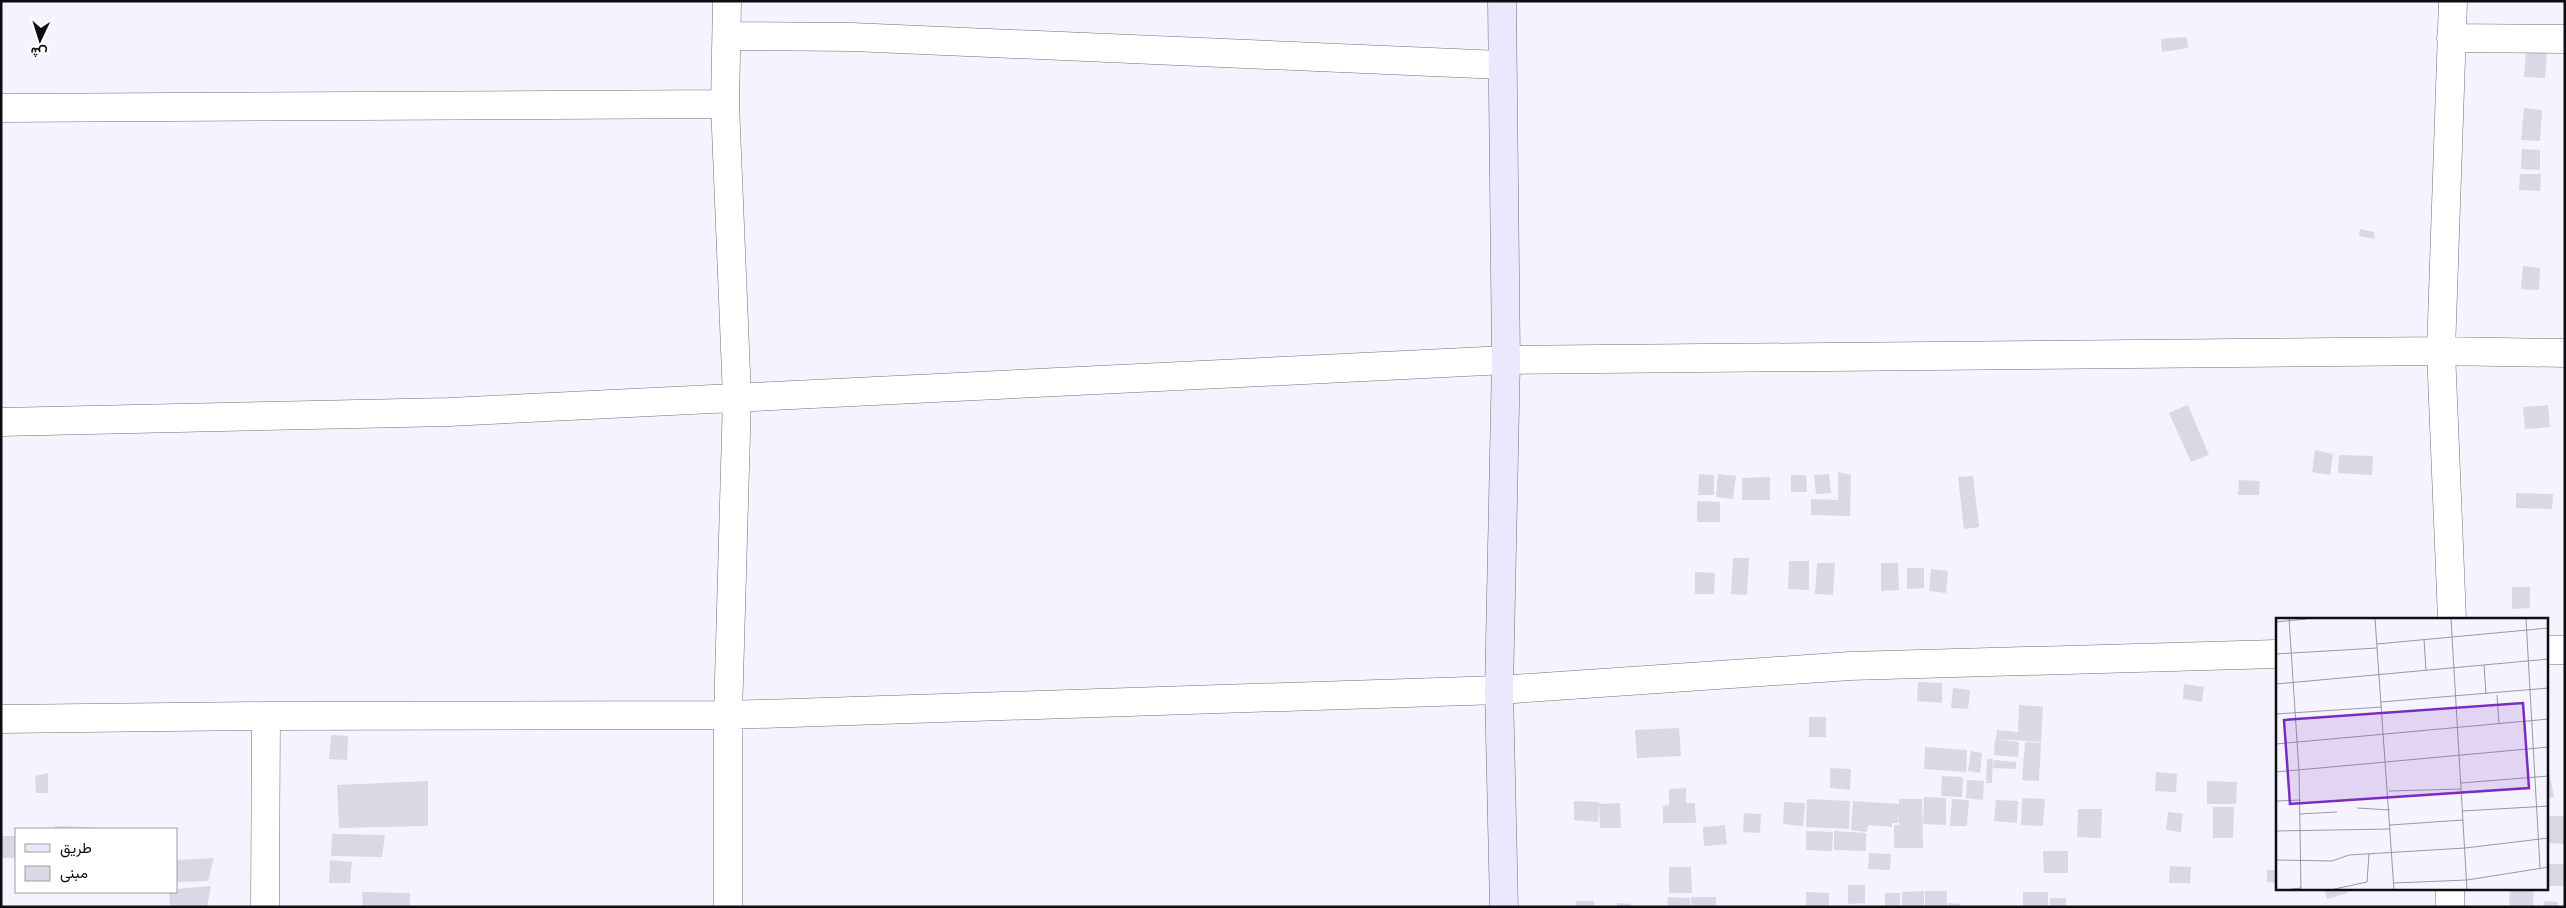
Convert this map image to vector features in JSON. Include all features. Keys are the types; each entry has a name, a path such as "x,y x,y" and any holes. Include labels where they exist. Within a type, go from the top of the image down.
{"main road":[{"path":"1502,1 1501,65 1506,360 1499,690 1504,907"}],"street":[{"path":"727,1 724,104 737,397 728,715 728,907"},
{"path":"2452,618 2441,351 2450,38 2453,1"},
{"path":"727,36 852,37 1501,65"},
{"path":"2450,38 2565,39"},
{"path":"1,108 724,104"},
{"path":"1,422 449,412 1506,360 2441,351 2565,353"},
{"path":"2548,650 2565,650"},
{"path":"1,720 266,716 728,715 1499,690 1850,666 2276,654"},
{"path":"265,907 266,716"},
{"path":"2450,890 2450,907"}],"building":[{"path":"2187,37 2188,48 2162,52 2161,39"},
{"path":"2526,52 2547,53 2545,78 2524,77"},
{"path":"2524,108 2542,110 2540,141 2521,140"},
{"path":"2522,149 2540,150 2540,170 2521,169"},
{"path":"2520,174 2541,174 2540,191 2519,190"},
{"path":"2360,229 2374,232 2375,239 2359,236"},
{"path":"2523,266 2540,268 2539,290 2521,289"},
{"path":"2188,405 2209,455 2191,462 2169,413"},
{"path":"2548,405 2550,427 2525,429 2523,407"},
{"path":"2315,450 2333,454 2330,475 2312,472"},
{"path":"2339,455 2373,456 2372,475 2338,473"},
{"path":"1838,472 1851,475 1850,516 1811,515 1811,499 1838,500"},
{"path":"1699,474 1714,475 1714,495 1698,495"},
{"path":"1718,474 1736,476 1733,499 1716,497"},
{"path":"1829,474 1831,493 1816,494 1814,475"},
{"path":"1791,475 1806,475 1807,492 1791,492"},
{"path":"1973,476 1979,527 1964,529 1958,477"},
{"path":"1770,477 1770,500 1742,500 1742,478"},
{"path":"2239,480 2260,481 2259,495 2238,495"},
{"path":"2516,493 2553,494 2552,509 2516,508"},
{"path":"1697,501 1720,502 1720,522 1697,522"},
{"path":"1733,558 1749,558 1747,595 1731,594"},
{"path":"1789,561 1809,561 1809,590 1788,589"},
{"path":"1817,563 1835,563 1833,595 1815,594"},
{"path":"1881,563 1898,563 1899,590 1881,591"},
{"path":"1907,568 1924,568 1924,588 1907,589"},
{"path":"1931,569 1948,571 1946,593 1929,591"},
{"path":"1695,572 1715,573 1714,594 1695,594"},
{"path":"2512,587 2530,587 2530,608 2512,609"},
{"path":"1918,682 1942,683 1942,703 1917,701"},
{"path":"2184,684 2204,687 2202,702 2183,699"},
{"path":"1953,688 1970,690 1968,709 1951,708"},
{"path":"2019,705 2043,707 2041,742 1996,739 1997,730 2018,732"},
{"path":"1809,717 1826,717 1826,737 1809,737"},
{"path":"1679,728 1681,756 1637,758 1635,730"},
{"path":"331,735 348,736 347,760 329,759"},
{"path":"1995,739 2019,742 2018,757 1994,755"},
{"path":"2025,742 2041,743 2039,781 2022,780"},
{"path":"1925,747 1967,750 1966,772 1924,769"},
{"path":"1971,751 1982,753 1980,773 1968,771"},
{"path":"1987,759 1993,759 1992,783 1986,783"},
{"path":"1994,760 2016,762 2016,769 1993,768"},
{"path":"2548,767 2554,797 2548,798"},
{"path":"1830,768 1851,769 1850,790 1830,788"},
{"path":"2156,772 2177,774 2176,792 2155,791"},
{"path":"48,773 48,793 36,793 35,776"},
{"path":"1942,776 1963,777 1962,797 1941,796"},
{"path":"1967,780 1984,781 1983,800 1966,798"},
{"path":"428,781 428,826 339,828 337,785"},
{"path":"2207,781 2237,782 2236,804 2207,804"},
{"path":"1686,788 1686,803 1695,803 1696,823 1663,823 1663,806 1669,805 1669,789"},
{"path":"1924,797 1946,798 1946,825 1923,824"},
{"path":"2022,798 2045,799 2043,826 2021,825"},
{"path":"1807,799 1850,801 1849,829 1806,827"},
{"path":"1899,799 1922,799 1923,848 1894,848 1894,825 1899,825 1899,812 1898,823 1892,823 1892,827 1868,825 1867,832 1851,830 1853,801 1899,804"},
{"path":"1952,799 1969,800 1967,826 1950,826"},
{"path":"1996,800 2018,801 2017,823 1994,821"},
{"path":"1574,801 1599,802 1598,822 1574,820"},
{"path":"1784,802 1805,803 1803,826 1783,824"},
{"path":"1620,803 1621,828 1600,828 1599,804"},
{"path":"2213,807 2234,807 2233,838 2213,838"},
{"path":"2078,809 2102,809 2101,838 2077,837"},
{"path":"2168,812 2183,814 2181,832 2166,830"},
{"path":"1744,813 1761,814 1760,833 1743,832"},
{"path":"2548,816 2565,816 2565,844 2548,843"},
{"path":"1725,825 1727,844 1704,846 1703,827"},
{"path":"55,826 91,827 91,828 55,828"},
{"path":"1806,831 1833,832 1832,851 1806,850"},
{"path":"1834,831 1866,833 1866,851 1834,850"},
{"path":"332,834 385,835 382,857 331,856"},
{"path":"1,836 15,836 15,858 1,858"},
{"path":"2043,851 2068,851 2068,873 2044,873"},
{"path":"1869,853 1891,854 1890,870 1868,869"},
{"path":"214,858 208,881 178,882 178,860"},
{"path":"330,860 352,862 350,883 329,883"},
{"path":"2549,864 2565,864 2565,886 2549,886"},
{"path":"2170,866 2191,867 2190,883 2169,883"},
{"path":"1669,867 1691,867 1692,893 1669,893"},
{"path":"2267,870 2276,870 2276,883 2267,882"},
{"path":"1848,885 1865,885 1865,903 1848,904"},
{"path":"211,886 207,907 170,907 169,893 178,893 178,889"},
{"path":"2324,890 2347,890 2348,893 2327,899"},
{"path":"2510,890 2534,890 2533,907 2509,907"},
{"path":"1924,891 1924,907 1902,907 1902,892"},
{"path":"1925,891 1947,891 1947,907 1925,907"},
{"path":"362,892 410,893 410,907 363,907"},
{"path":"1806,892 1829,893 1829,907 1806,907"},
{"path":"2023,892 2048,892 2048,907 2023,907"},
{"path":"1885,893 1900,893 1900,907 1885,907"},
{"path":"1668,897 1690,898 1690,907 1667,907"},
{"path":"1691,897 1716,897 1716,907 1691,907"},
{"path":"2050,898 2066,898 2066,907 2050,907"},
{"path":"1576,901 1594,901 1594,907 1576,907"},
{"path":"2544,901 2558,902 2557,907 2543,907"},
{"path":"1617,903 1631,904 1630,907 1617,907"},
{"path":"1948,903 1960,904 1961,907 1948,907"}]}
